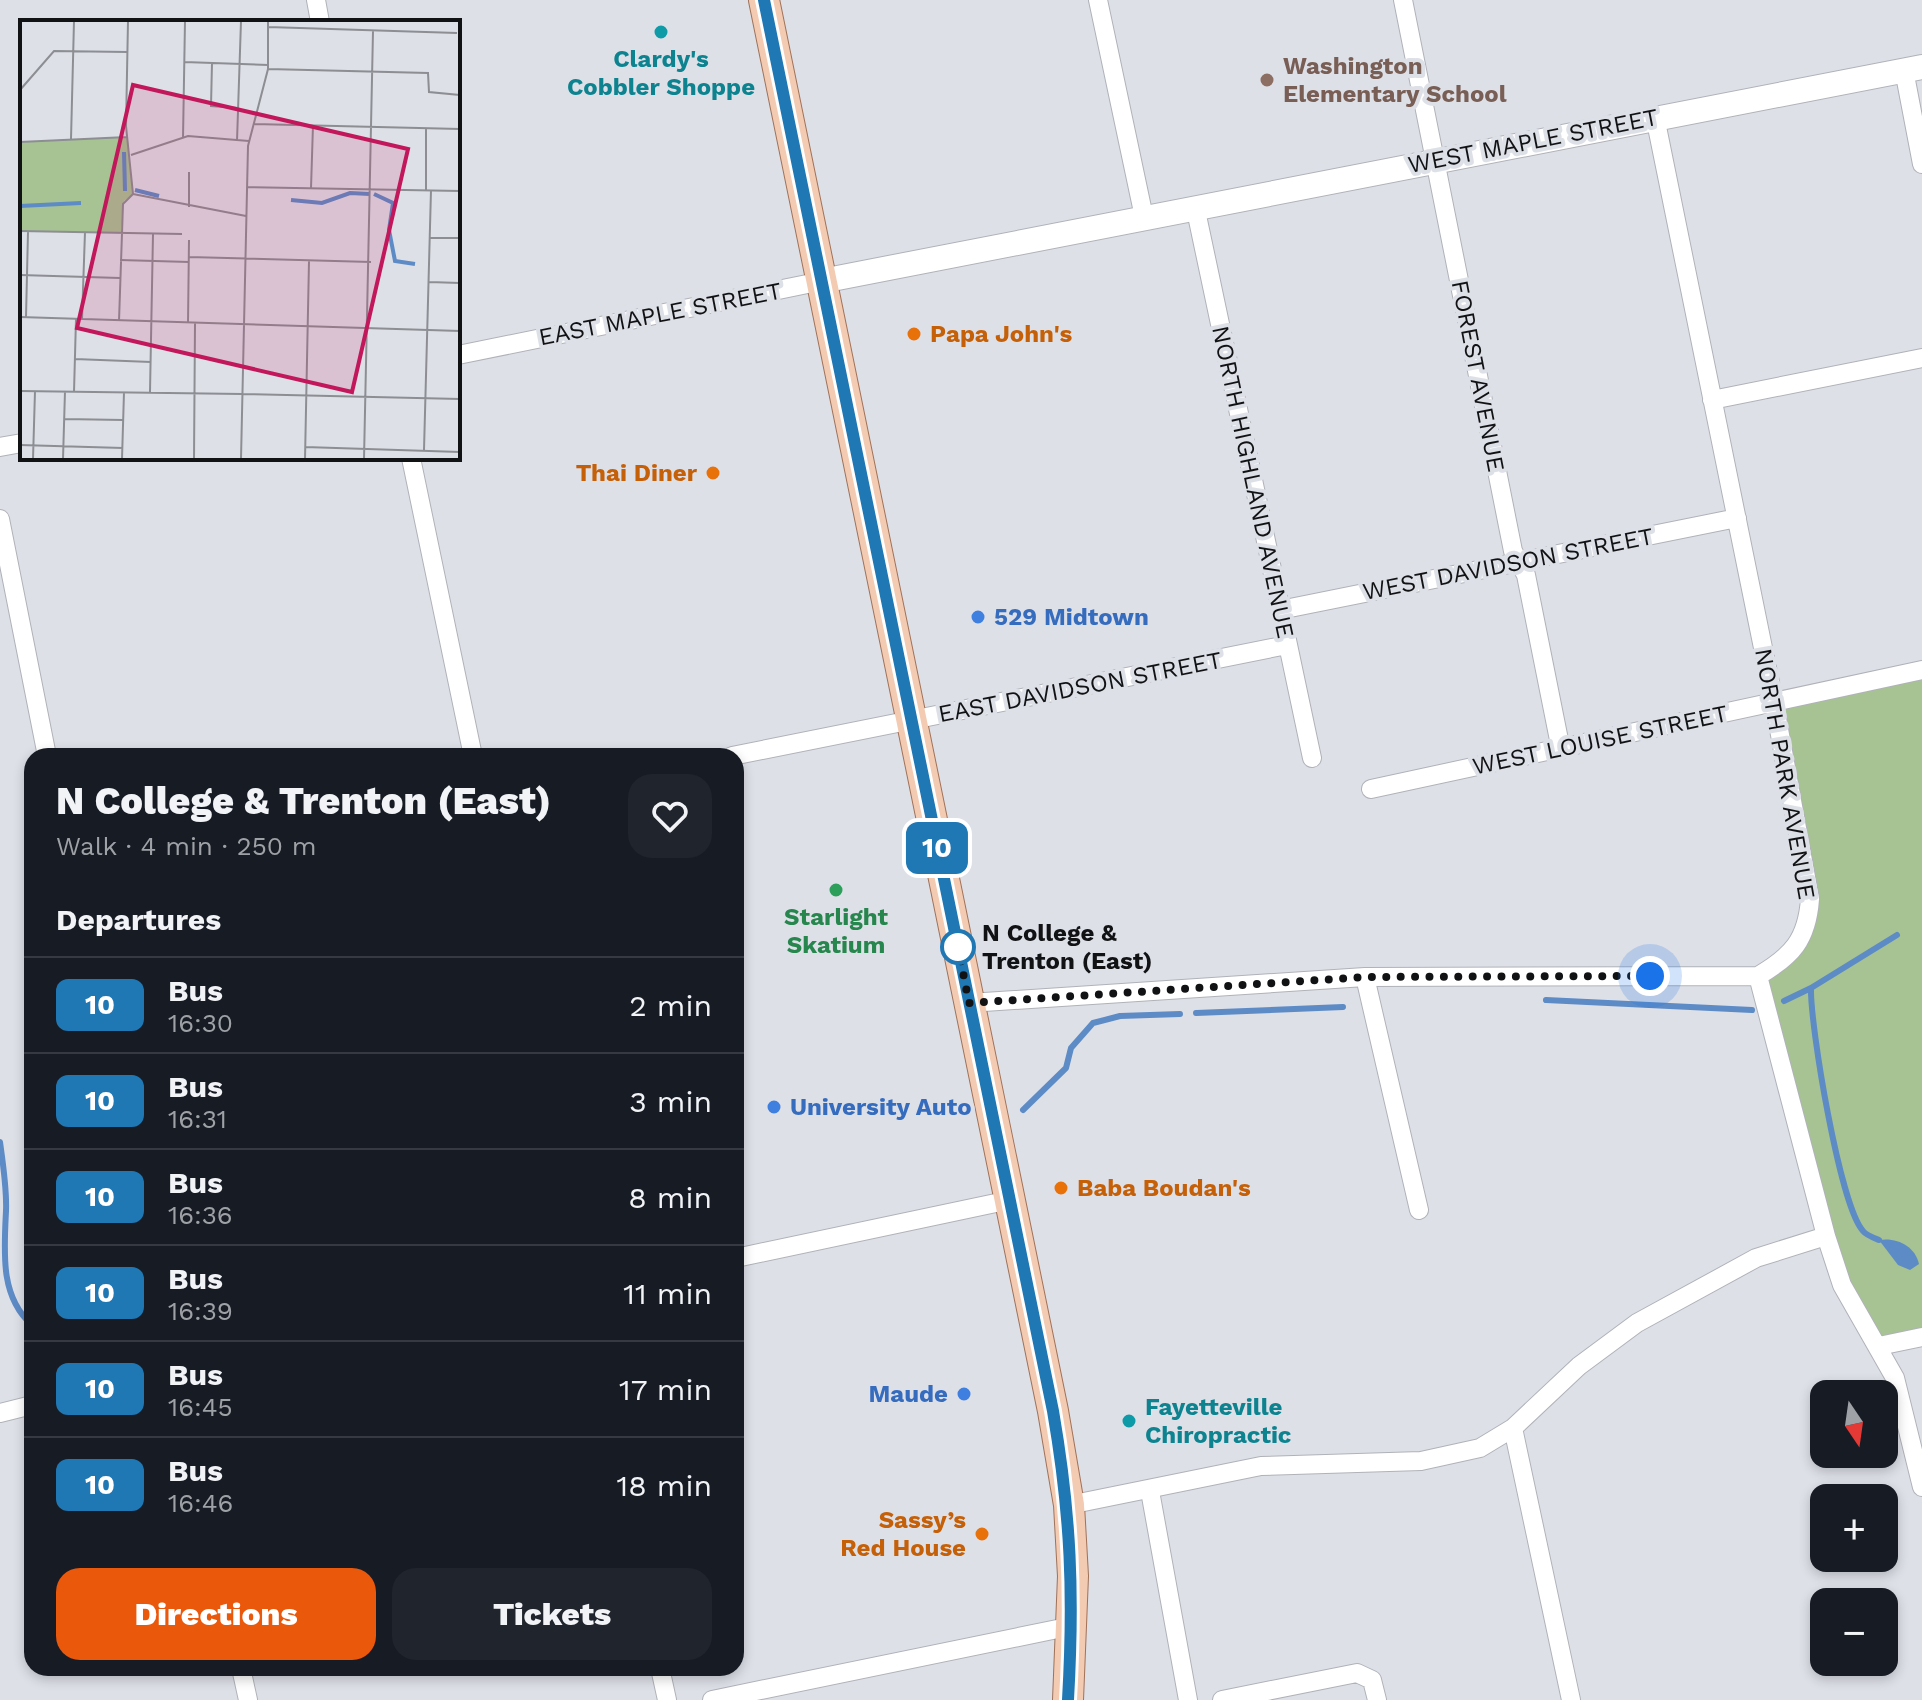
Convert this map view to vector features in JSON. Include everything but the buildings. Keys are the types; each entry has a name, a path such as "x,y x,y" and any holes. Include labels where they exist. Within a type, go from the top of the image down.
{"main road":[{"path":"764,0 1010,1200 1069,1505 1072,1626 1068,1700"}],"street":[{"path":"316,0 320,20"},
{"path":"1098,0 1144,217"},
{"name":"FOREST AVENUE","path":"1403,0 1513,551 1526,575 1561,750"},
{"path":"1913,68 1922,164"},
{"name":"WEST MAPLE STREET","path":"1144,217 1913,68"},
{"name":"NORTH PARK AVENUE","path":"1655,117 1774,702 1810,899 1808,919 1796,947 1787,959 1758,976"},
{"name":"NORTH HIGHLAND AVENUE","path":"1195,206 1312,758"},
{"name":"EAST MAPLE STREET","path":"460,355 1144,217"},
{"path":"1712,400 1922,358"},
{"path":"0,447 20,443"},
{"path":"411,460 471,748"},
{"name":"WEST DAVIDSON STREET","path":"1280,610 1737,518"},
{"path":"0,519 45,748"},
{"name":"EAST DAVIDSON STREET","path":"744,754 1287,645"},
{"name":"WEST LOUISE STREET","path":"1371,789 1922,670"},
{"path":"969,1003 1365,977 1758,976 1826,1236 1842,1285 1895,1378 1908,1419 1922,1487"},
{"path":"1365,977 1419,1210"},
{"path":"744,1256 1010,1200"},
{"path":"1069,1505 1150,1491 1261,1466 1421,1461 1480,1448 1513,1428 1579,1366 1637,1323 1756,1258 1826,1236"},
{"path":"1879,1346 1922,1337"},
{"path":"0,1413 24,1407"},
{"path":"1513,1428 1571,1700"},
{"path":"1150,1491 1188,1700"},
{"path":"712,1700 1072,1626"},
{"path":"1222,1700 1357,1673 1372,1680 1377,1700"},
{"path":"243,1676 248,1700"},
{"path":"662,1676 667,1700"}],"green space":[{"path":"1922,670 1922,1337 1879,1346 1842,1285 1758,976 1808,919 1774,702"}],"water":[{"path":"1879,1240 1904,1244 1914,1252 1919,1264 1910,1270 1898,1265"}],"waterway":[{"path":"1784,1001 1897,935"},
{"path":"1811,988 1821,1075 1845,1188 1863,1231 1879,1240"},
{"path":"1546,1000 1752,1010"},
{"path":"1196,1013 1343,1007"},
{"path":"1023,1110 1066,1068 1071,1048 1093,1023 1120,1016 1180,1014"},
{"path":"0,1142 6,1194 6,1273 14,1301 24,1316"}],"bus line":[{"name":"10","path":"764,0 1053,1411 1069,1505 1073,1576 1068,1700"}],"place":[{"name":"Clardy's Cobbler Shoppe","path":"661,32"},
{"name":"Washington Elementary School","path":"1267,80"},
{"name":"Papa John's","path":"914,334"},
{"name":"Thai Diner","path":"713,473"},
{"name":"529 Midtown","path":"978,617"},
{"name":"Starlight Skatium","path":"836,890"},
{"name":"N College & Trenton (East)","path":"958,947"},
{"name":"University Auto","path":"774,1107"},
{"name":"Baba Boudan's","path":"1061,1188"},
{"name":"Maude","path":"964,1394"},
{"name":"Fayetteville Chiropractic","path":"1129,1421"},
{"name":"Sassy’s Red House","path":"982,1534"}],"route":[{"path":"958,947 969,1003 1365,977 1650,976"}]}
